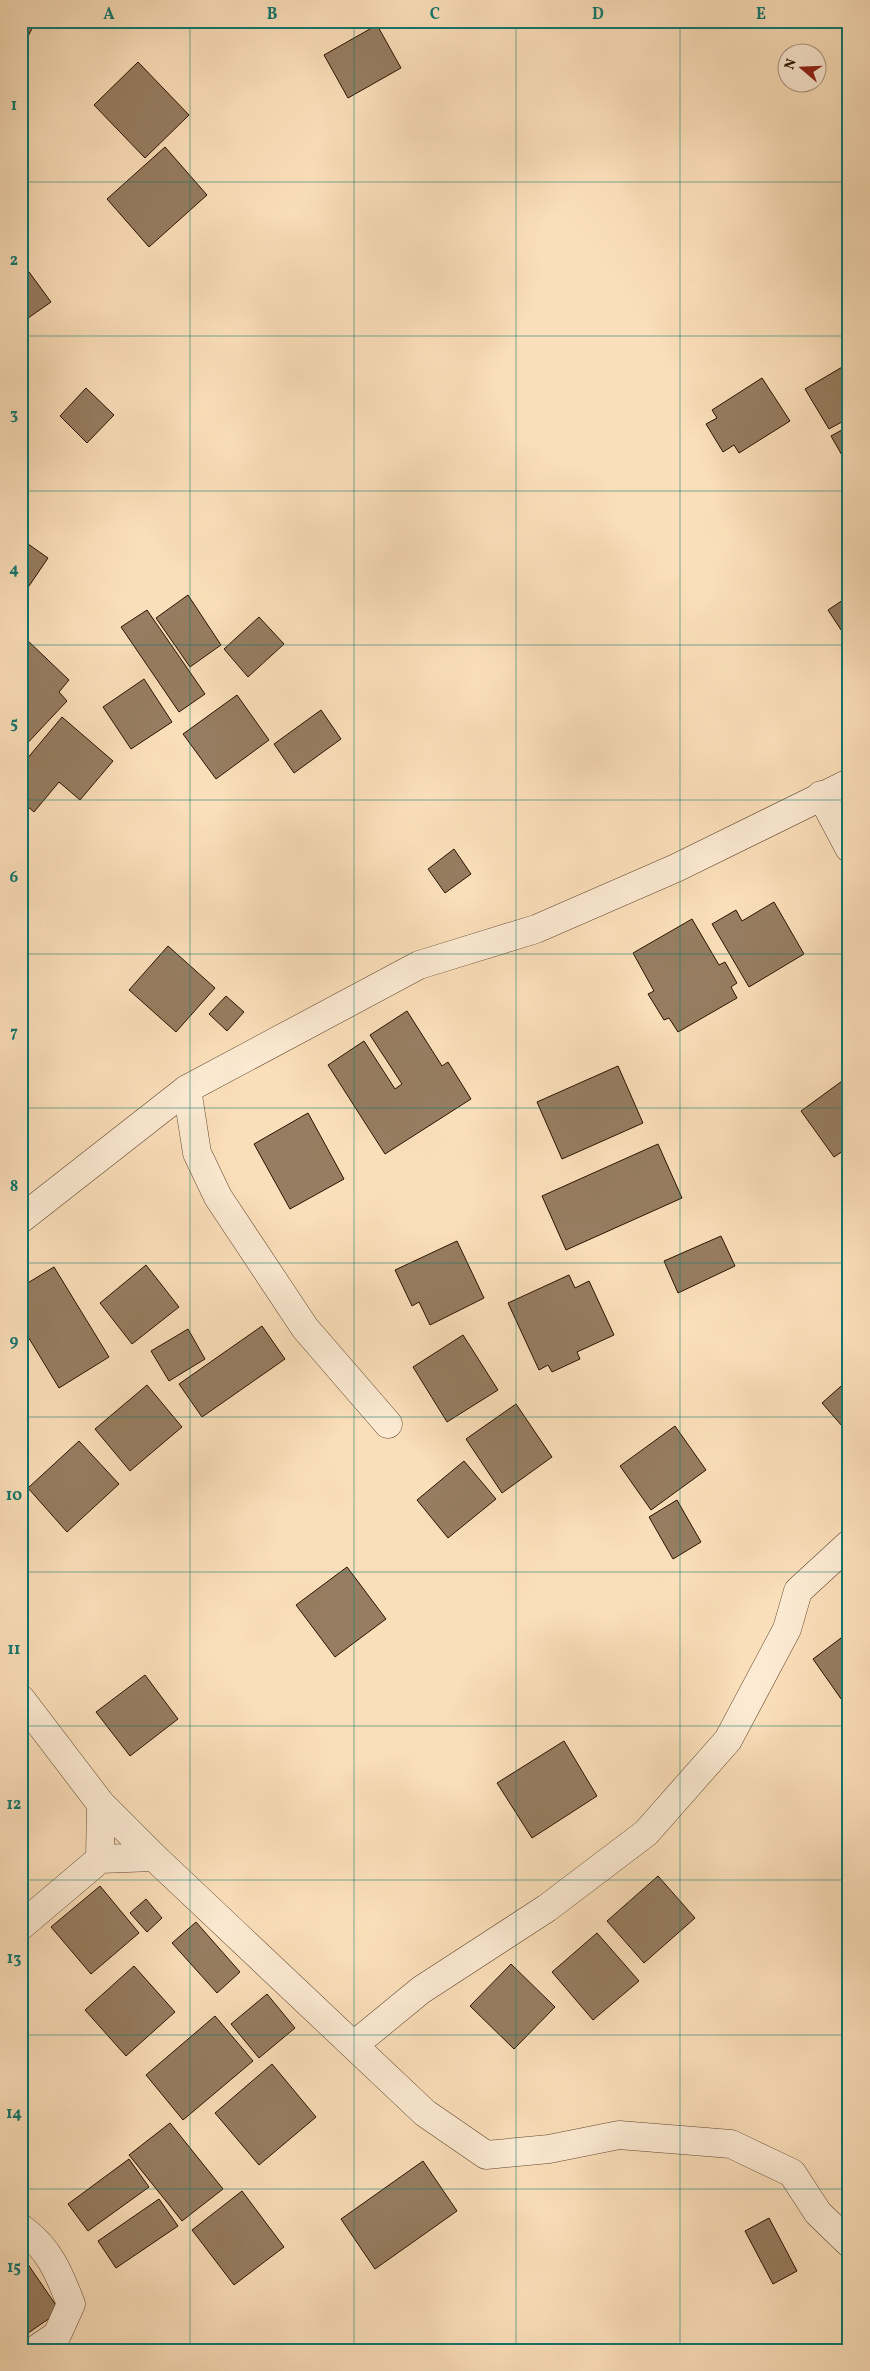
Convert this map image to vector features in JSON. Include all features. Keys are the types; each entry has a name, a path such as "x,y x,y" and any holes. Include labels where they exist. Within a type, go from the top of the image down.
{"street":[{"path":"21,1219 187,1089 419,965 536,930 676,868 821,795 849,783"},
{"path":"821,795 849,848"},
{"path":"187,1089 197,1153 218,1197 305,1328 388,1424"},
{"path":"354,2045 421,1990 547,1908 646,1833 728,1740 787,1629 798,1591 849,1544"},
{"path":"21,1699 101,1804 154,1857 425,2113 486,2155 549,2149 619,2135 731,2144 792,2174 818,2213 849,2243"},
{"path":"100,1859 101,1804"},
{"path":"21,1926 100,1859 154,1857"},
{"path":"21,2228 30,2234 55,2264 71,2304 57,2335 35,2350"}],"building":[{"path":"21,21 36,21 23,46 21,45"},
{"path":"377,25 401,68 348,98 324,55"},
{"path":"138,62 189,115 145,158 94,105"},
{"path":"165,147 207,195 149,247 107,199"},
{"path":"21,261 51,302 21,323"},
{"path":"849,363 849,418 829,429 805,389"},
{"path":"762,378 790,421 739,453 734,445 723,452 706,424 717,418 712,410"},
{"path":"86,388 114,415 87,443 60,416"},
{"path":"849,426 849,454 843,457 831,436"},
{"path":"21,539 48,558 27,589 21,585"},
{"path":"188,595 221,645 190,667 156,618"},
{"path":"849,596 849,642 828,610"},
{"path":"147,610 205,694 179,712 121,627"},
{"path":"259,617 284,644 248,677 224,649"},
{"path":"27,640 69,680 59,692 67,701 21,750 21,646"},
{"path":"144,679 172,722 131,749 103,707"},
{"path":"237,695 269,740 216,779 183,734"},
{"path":"321,710 341,739 294,773 274,744"},
{"path":"62,717 113,761 80,800 59,782 34,812 21,801 21,793 25,788 21,785 21,766"},
{"path":"454,849 471,874 445,893 428,869"},
{"path":"774,902 804,954 749,987 712,924 736,910 742,921"},
{"path":"692,919 719,965 725,962 737,983 731,987 737,998 678,1032 669,1018 664,1020 648,994 654,991 633,953"},
{"path":"168,946 215,988 176,1032 129,990"},
{"path":"226,996 244,1012 227,1031 209,1014"},
{"path":"407,1011 442,1066 448,1062 471,1099 385,1154 328,1065 364,1041 395,1089 402,1084 370,1035"},
{"path":"618,1066 643,1123 562,1159 537,1102"},
{"path":"849,1076 849,1147 834,1157 801,1111"},
{"path":"308,1113 344,1179 290,1209 254,1144"},
{"path":"658,1144 682,1198 566,1250 542,1196"},
{"path":"721,1236 735,1266 678,1293 664,1261"},
{"path":"457,1241 484,1298 430,1325 419,1302 412,1306 395,1270"},
{"path":"146,1265 179,1307 132,1344 100,1303"},
{"path":"54,1267 109,1357 59,1388 21,1325 21,1287"},
{"path":"569,1275 575,1288 589,1281 614,1335 577,1352 580,1359 552,1372 548,1365 539,1370 508,1303"},
{"path":"262,1326 285,1359 202,1417 179,1384"},
{"path":"188,1329 205,1359 169,1381 151,1351"},
{"path":"463,1335 498,1390 447,1422 413,1367"},
{"path":"849,1379 849,1434 822,1403"},
{"path":"147,1385 182,1427 130,1471 95,1429"},
{"path":"516,1404 552,1457 502,1493 466,1439"},
{"path":"675,1426 706,1470 651,1510 620,1466"},
{"path":"79,1441 119,1484 67,1532 28,1488"},
{"path":"464,1461 496,1499 448,1538 417,1500"},
{"path":"677,1500 701,1542 673,1559 649,1517"},
{"path":"347,1567 386,1619 335,1657 296,1605"},
{"path":"849,1632 849,1699 844,1703 813,1659"},
{"path":"145,1675 178,1719 130,1756 96,1712"},
{"path":"564,1741 597,1796 532,1838 497,1783"},
{"path":"658,1876 695,1918 644,1963 607,1921"},
{"path":"100,1886 139,1933 91,1974 51,1927"},
{"path":"146,1899 162,1918 147,1932 130,1913"},
{"path":"196,1922 240,1972 217,1993 172,1943"},
{"path":"597,1933 639,1981 593,2020 552,1972"},
{"path":"511,1964 555,2007 514,2049 470,2006"},
{"path":"134,1966 175,2012 126,2056 85,2010"},
{"path":"267,1994 295,2028 259,2058 231,2024"},
{"path":"215,2016 253,2061 183,2120 146,2075"},
{"path":"272,2064 316,2117 259,2165 215,2113"},
{"path":"170,2123 223,2189 182,2221 129,2155"},
{"path":"129,2159 149,2187 88,2231 68,2204"},
{"path":"423,2161 457,2211 375,2269 341,2219"},
{"path":"242,2191 284,2247 234,2285 192,2230"},
{"path":"159,2199 178,2226 116,2268 98,2241"},
{"path":"769,2218 797,2271 773,2284 745,2231"},
{"path":"25,2260 60,2311 21,2338 21,2263"}]}
